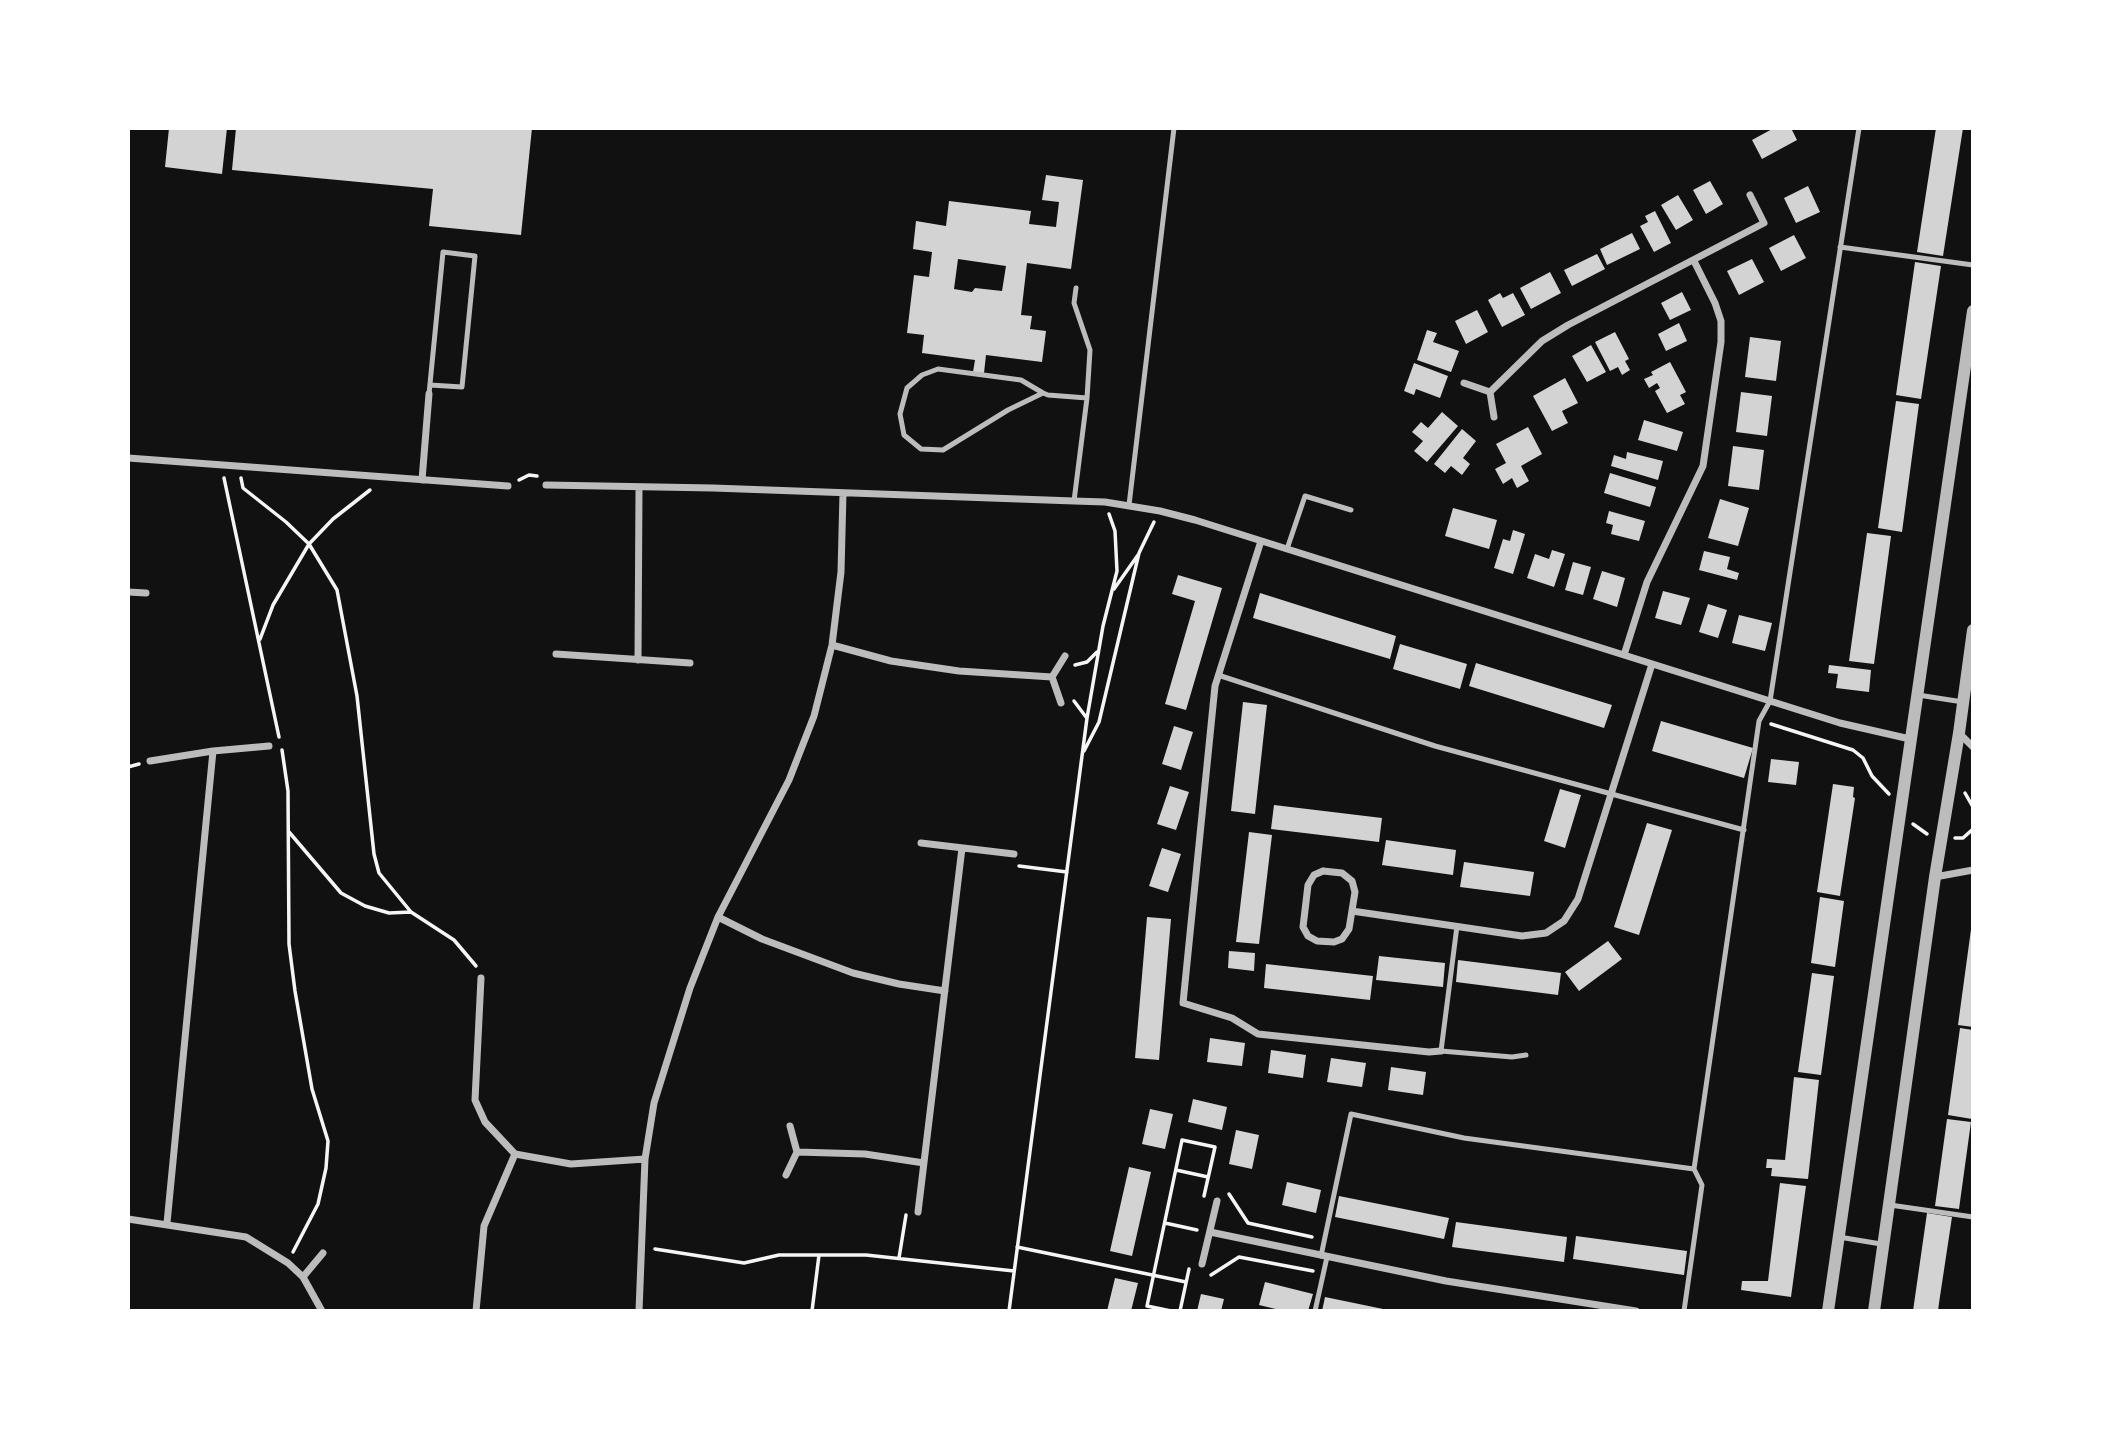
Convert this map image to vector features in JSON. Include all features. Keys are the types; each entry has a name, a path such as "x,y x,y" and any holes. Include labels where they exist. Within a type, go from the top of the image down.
{"street":[{"path":"1490,392 1542,341 1764,223 1749,195"},
{"path":"1624,655 1647,582 1662,546 1695,484 1704,456 1721,342 1721,321 1716,303 1694,261"},
{"path":"1828,1311 1910,739 1967,394 1973,310"},
{"path":"1464,383 1490,392"},
{"path":"1490,392 1494,416"},
{"path":"422,480 429,394"},
{"path":"128,458 509,486"},
{"path":"546,485 713,488 1129,505 1195,520 1840,723 1910,739"},
{"path":"638,660 639,488"},
{"path":"639,1311 645,1159 653,1103 690,988 718,917 789,780 814,716 832,645 841,572 843,493"},
{"path":"1261,541 1215,686 1183,1003 1232,1018 1258,1034 1429,1052 1441,1051"},
{"path":"128,592 146,593"},
{"path":"1874,1311 1973,630"},
{"path":"832,645 905,663 959,671 1052,677"},
{"path":"556,654 690,663"},
{"path":"1052,677 1065,656"},
{"path":"1352,911 1522,936 1546,933 1564,921 1578,899 1652,664"},
{"path":"1052,677 1061,703"},
{"path":"1959,733 1973,747"},
{"path":"150,761 269,746"},
{"path":"166,1223 213,751"},
{"path":"921,843 1014,853"},
{"path":"918,1212 962,848"},
{"path":"1935,877 1973,870"},
{"path":"1323,871 1342,873 1352,881 1355,892 1352,911 1349,929 1342,939 1334,942 1317,941 1308,936 1303,927 1308,885 1314,876 1323,871"},
{"path":"718,917 773,943 853,973 900,984 945,990"},
{"path":"481,978 475,1100 485,1122 514,1154 570,1164 645,1159"},
{"path":"786,1175 797,1152 790,1126"},
{"path":"797,1152 831,1151 924,1163"},
{"path":"476,1311 484,1226 514,1154"},
{"path":"1202,1264 1217,1201"},
{"path":"128,1219 246,1237 288,1263 303,1277 322,1311"},
{"path":"1210,1232 1446,1282 1636,1311"},
{"path":"303,1277 323,1253"}],"lane":[{"path":"1129,505 1174,128"},
{"path":"1684,1311 1702,1185 1694,1169 1759,721 1770,701 1859,128"},
{"path":"1840,247 1973,265"},
{"path":"429,394 443,252 475,256 462,387 430,385"},
{"path":"1074,501 1090,350 1074,303 1076,288"},
{"path":"1043,393 1008,410 943,450 922,449 904,436 900,414 907,388 922,375 937,369 1021,380 1048,395 1087,398"},
{"path":"1287,549 1305,496 1351,510"},
{"path":"1218,676 1435,746 1744,830"},
{"path":"1917,695 1963,702"},
{"path":"1457,926 1441,1051 1512,1057 1526,1055"},
{"path":"1315,1311 1323,1273 1325,1240 1351,1114 1464,1138 1694,1169"},
{"path":"1890,1205 1973,1217"},
{"path":"1838,1237 1884,1245"}],"path":[{"path":"222,465 281,745 288,791 289,944 312,1089 328,1141 326,1168 318,1204 288,1263"},
{"path":"238,466 243,488 309,544 337,590 358,696 374,854 379,873 411,912 454,940 475,963 481,978"},
{"path":"509,486 529,475 539,477 546,485"},
{"path":"260,641 273,606 309,544 333,519 386,477"},
{"path":"1009,1311 1087,718 1098,651 1116,571 1115,530 1105,502"},
{"path":"1113,591 1139,553 1160,511"},
{"path":"1083,753 1099,722 1139,553"},
{"path":"1065,656 1076,666 1087,662 1098,651"},
{"path":"1061,703 1072,699 1087,718"},
{"path":"1759,721 1853,750 1863,758 1872,776 1891,797"},
{"path":"1909,820 1929,835"},
{"path":"1953,838 1963,838 1973,831"},
{"path":"289,832 341,893 365,906 389,913 411,912"},
{"path":"1014,853 1015,866 1067,872"},
{"path":"1171,1311 1147,1306 1182,1140 1214,1147 1206,1188"},
{"path":"1175,1170 1208,1177"},
{"path":"1219,1192 1231,1195 1248,1223 1325,1240"},
{"path":"899,1258 906,1215 918,1212"},
{"path":"1164,1223 1197,1230"},
{"path":"641,1247 744,1263 779,1255 819,1255 899,1258 1014,1271"},
{"path":"1017,1247 1186,1282"},
{"path":"812,1311 819,1255"},
{"path":"1180,1311 1189,1270 1212,1275 1239,1257 1323,1273"}],"building":[{"path":"169,128 227,128 222,174 165,167"},
{"path":"236,128 532,128 521,235 429,226 433,189 232,170"},
{"path":"1774,128 1791,128 1797,140 1762,159 1752,140"},
{"path":"1936,128 1963,128 1943,256 1917,252"},
{"path":"1046,175 1083,180 1071,269 1027,263 1021,315 1032,316 1030,329 1046,331 1042,362 986,355 984,373 973,372 975,360 922,353 924,335 907,333 914,275 929,277 932,252 913,249 916,221 946,226 949,201 1031,211 1029,224 1056,227 1059,202 1042,200","holes":["958,259 1006,266 1002,291 975,288 972,292 954,289"]},
{"path":"1710,181 1723,204 1706,214 1693,190"},
{"path":"1808,186 1820,212 1796,223 1784,198"},
{"path":"1678,195 1693,220 1676,230 1661,205"},
{"path":"1655,211 1671,243 1654,252 1640,226 1648,222 1645,216"},
{"path":"1632,233 1640,249 1607,265 1600,249"},
{"path":"1794,235 1806,258 1781,271 1769,248"},
{"path":"1597,254 1605,269 1572,286 1564,270"},
{"path":"1752,259 1764,282 1739,295 1727,271"},
{"path":"1915,262 1941,266 1921,399 1896,395"},
{"path":"1550,272 1561,293 1531,309 1520,288"},
{"path":"1682,292 1691,310 1670,320 1661,303"},
{"path":"1500,293 1503,298 1513,293 1525,315 1502,327 1488,300"},
{"path":"1477,310 1488,332 1466,344 1455,321"},
{"path":"1679,323 1687,341 1666,351 1658,334"},
{"path":"1427,330 1437,333 1433,342 1459,351 1451,372 1417,360"},
{"path":"1615,332 1629,359 1625,361 1630,370 1622,375 1618,367 1610,371 1595,342"},
{"path":"1750,337 1781,341 1776,381 1745,377"},
{"path":"1591,345 1606,372 1587,382 1572,356"},
{"path":"1670,362 1686,392 1680,395 1685,404 1667,413 1655,391 1660,388 1657,383 1649,388 1644,379"},
{"path":"1414,363 1448,376 1440,398 1416,389 1414,395 1404,391"},
{"path":"1565,378 1578,403 1562,411 1568,423 1552,431 1533,396"},
{"path":"1741,392 1772,396 1767,436 1736,432"},
{"path":"1896,401 1919,404 1902,532 1878,528"},
{"path":"1442,412 1458,426 1427,462 1414,451 1423,441 1412,432 1421,422 1428,428"},
{"path":"1644,420 1683,432 1677,451 1638,440"},
{"path":"1528,427 1542,454 1521,466 1529,481 1517,488 1512,478 1503,484 1495,469 1506,463 1496,444"},
{"path":"1462,429 1476,441 1463,458 1470,464 1462,475 1451,466 1445,473 1434,464"},
{"path":"1733,446 1764,450 1759,490 1728,486"},
{"path":"1627,452 1663,461 1658,480 1611,466 1614,455 1626,459"},
{"path":"1610,473 1656,487 1650,507 1604,493"},
{"path":"1720,499 1749,508 1738,546 1708,538"},
{"path":"1453,508 1497,520 1489,549 1445,536"},
{"path":"1609,511 1645,521 1639,541 1611,534 1613,525 1606,523"},
{"path":"1513,530 1525,534 1513,574 1494,568 1503,539 1510,541"},
{"path":"1867,533 1891,536 1874,664 1849,661"},
{"path":"1552,550 1565,554 1554,587 1527,578 1535,554 1549,559"},
{"path":"1704,551 1730,557 1727,569 1739,573 1737,580 1699,570"},
{"path":"1573,562 1591,567 1583,595 1565,590"},
{"path":"1602,571 1625,578 1617,607 1593,599"},
{"path":"1178,575 1222,588 1186,710 1165,704 1195,601 1172,594"},
{"path":"1663,591 1690,598 1681,625 1655,618"},
{"path":"1260,593 1396,636 1390,659 1253,618"},
{"path":"1708,604 1727,610 1718,638 1699,632"},
{"path":"1739,615 1772,623 1765,651 1732,643"},
{"path":"1400,644 1467,664 1460,689 1393,669"},
{"path":"1476,663 1612,705 1604,728 1469,686"},
{"path":"1829,665 1871,670 1869,692 1836,688 1838,674 1828,673"},
{"path":"1243,702 1267,705 1255,814 1231,811"},
{"path":"1661,721 1753,748 1744,778 1652,751"},
{"path":"1174,726 1193,732 1181,770 1162,764"},
{"path":"1771,759 1799,762 1796,785 1768,782"},
{"path":"1833,784 1854,787 1855,798 1840,896 1817,892"},
{"path":"1170,786 1189,792 1176,830 1157,824"},
{"path":"1560,789 1581,795 1565,848 1544,841"},
{"path":"1274,805 1382,818 1379,842 1271,829"},
{"path":"1647,823 1672,830 1639,935 1614,927"},
{"path":"1249,832 1272,835 1259,944 1236,942"},
{"path":"1386,840 1456,850 1453,875 1382,865"},
{"path":"1162,848 1181,854 1168,892 1149,886"},
{"path":"1464,862 1534,872 1530,896 1460,887"},
{"path":"1820,897 1844,901 1835,967 1811,963"},
{"path":"1147,917 1171,919 1159,1060 1135,1058"},
{"path":"1973,922 1973,1027 1958,1025"},
{"path":"1608,941 1622,959 1579,991 1565,972"},
{"path":"1229,951 1255,953 1254,971 1228,968"},
{"path":"1379,956 1445,963 1443,987 1376,980"},
{"path":"1458,960 1561,973 1558,995 1456,982"},
{"path":"1266,964 1373,976 1370,1000 1264,988"},
{"path":"1812,973 1834,976 1821,1075 1798,1072"},
{"path":"1960,1028 1973,1030 1972,1119 1948,1115"},
{"path":"1210,1038 1245,1043 1242,1066 1207,1062"},
{"path":"1271,1050 1306,1055 1303,1078 1268,1073"},
{"path":"1331,1058 1366,1063 1362,1087 1327,1082"},
{"path":"1391,1067 1426,1072 1423,1095 1388,1090"},
{"path":"1794,1077 1819,1080 1808,1179 1771,1176 1772,1168 1766,1168 1767,1159 1785,1160"},
{"path":"1193,1099 1227,1107 1222,1130 1188,1122"},
{"path":"1150,1109 1173,1114 1165,1149 1142,1144"},
{"path":"1947,1119 1971,1122 1959,1209 1935,1206"},
{"path":"1236,1130 1259,1135 1252,1169 1229,1164"},
{"path":"1129,1167 1151,1172 1132,1256 1110,1251"},
{"path":"1287,1182 1321,1190 1316,1213 1282,1205"},
{"path":"1780,1183 1806,1186 1791,1297 1741,1290 1742,1281 1768,1281"},
{"path":"1339,1196 1449,1218 1444,1239 1335,1217"},
{"path":"1927,1213 1952,1217 1938,1311 1913,1311"},
{"path":"1456,1222 1567,1237 1564,1262 1452,1247"},
{"path":"1576,1236 1687,1251 1684,1275 1573,1259"},
{"path":"1115,1278 1138,1283 1131,1311 1107,1311"},
{"path":"1265,1282 1313,1294 1308,1311 1284,1311 1259,1305"},
{"path":"1201,1294 1224,1299 1221,1311 1197,1311"},
{"path":"1325,1297 1388,1310 1388,1311 1322,1311"}]}
